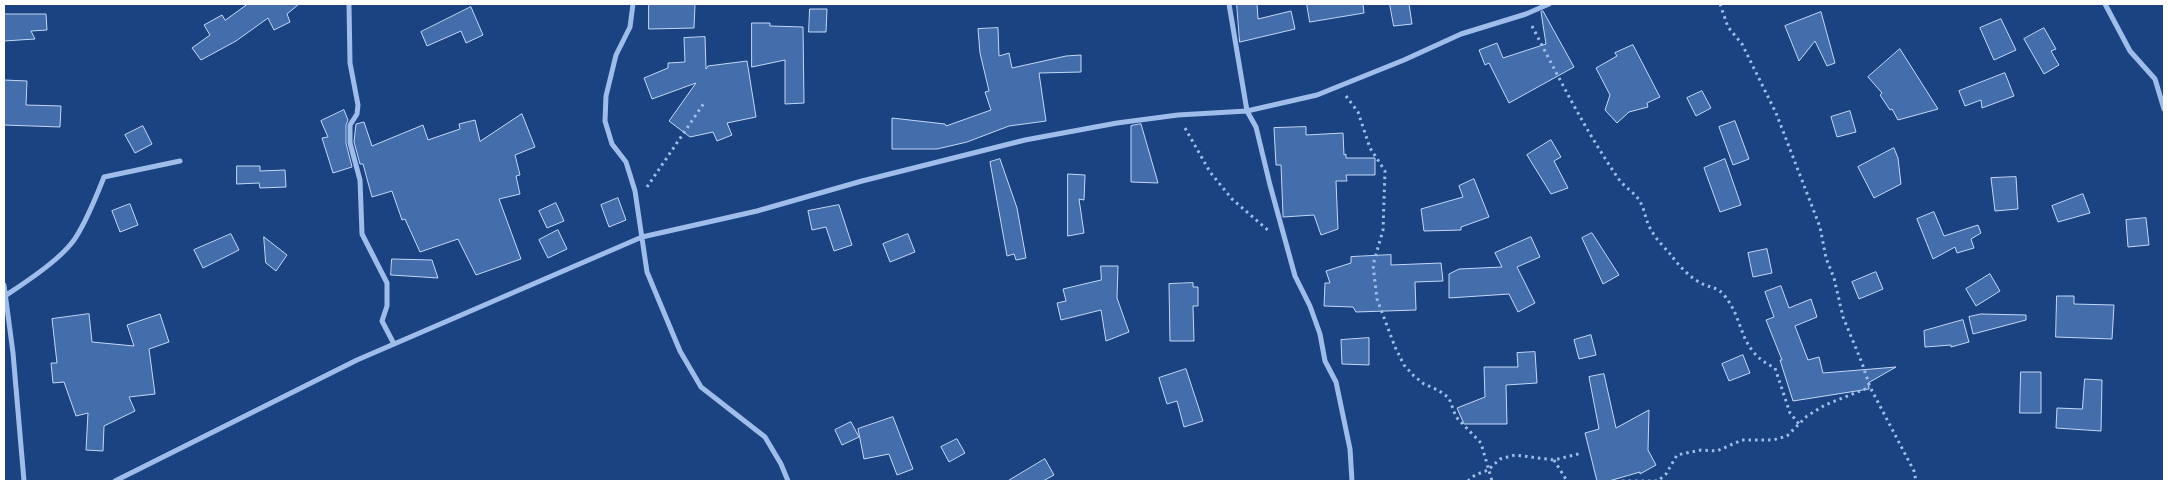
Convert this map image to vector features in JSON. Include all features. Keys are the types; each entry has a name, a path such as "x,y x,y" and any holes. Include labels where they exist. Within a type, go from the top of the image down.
{"street":[{"path":"349,4 350,63 358,105 357,114 350,125 350,143 360,180 362,234 387,283 387,306 382,321 394,344"},
{"path":"633,4 630,27 616,55 606,96 605,121 612,144 626,162 638,203 638,221 647,272 680,351 701,387 765,437 781,464 788,481"},
{"path":"1229,4 1247,111 1256,127 1295,276 1310,306 1320,334 1325,361 1336,382 1347,434 1352,481"},
{"path":"115,481 357,360 642,237 757,211 862,181 1025,140 1117,123 1178,115 1247,111 1317,95 1461,34 1526,14 1549,4"},
{"path":"2105,4 2130,50 2154,79 2164,109"},
{"path":"5,296 42,271 76,238 92,207 104,177 180,162"},
{"path":"4,285 14,354 24,481"}],"path":[{"path":"1720,4 1728,27 1742,44 1776,113 1820,227 1826,258 1834,278 1843,317 1870,387 1914,470 1916,481"},
{"path":"1526,14 1582,122 1620,180 1638,198 1645,211 1650,228 1671,256 1689,274 1704,285 1715,287 1725,296 1736,317 1743,338 1752,352 1761,362 1774,368 1790,413 1799,424"},
{"path":"1338,86 1358,112 1370,148 1385,171 1383,230 1373,265 1377,299 1394,347 1404,365 1414,376 1449,398 1456,417 1481,443 1492,481"},
{"path":"638,203 704,103"},
{"path":"1178,115 1210,172 1232,199 1271,233"},
{"path":"1622,481 1658,481 1666,474 1677,455 1701,450 1717,451 1742,440 1773,440 1787,436 1799,424 1825,405 1870,387"},
{"path":"1468,481 1475,475 1488,470 1500,459 1515,455 1554,460 1582,453"},
{"path":"1554,460 1567,481"}],"building":[{"path":"248,4 299,4 287,14 290,22 274,30 268,18 236,41 201,60 192,48 210,35 204,25 222,15 225,20"},
{"path":"649,4 695,4 694,28 649,29"},
{"path":"1237,4 1257,4 1258,19 1291,11 1295,29 1240,42"},
{"path":"1307,4 1363,4 1364,13 1310,22"},
{"path":"1390,4 1409,4 1412,24 1394,26"},
{"path":"471,7 483,35 466,43 461,31 427,46 421,32"},
{"path":"810,9 827,9 826,32 809,32"},
{"path":"1543,11 1574,67 1509,103 1489,63 1485,65 1479,50 1497,43 1503,58 1546,44 1541,12"},
{"path":"1821,12 1835,63 1827,66 1815,41 1799,61 1785,26"},
{"path":"4,14 46,14 47,30 31,31 35,39 4,41"},
{"path":"2001,19 2016,50 1994,60 1980,28"},
{"path":"752,23 770,23 770,26 803,27 804,103 785,104 785,60 752,67"},
{"path":"998,28 999,56 1009,53 1012,68 1066,56 1081,55 1081,72 1039,73 1046,121 1009,126 967,142 937,149 892,149 892,118 945,124 946,126 991,110 985,92 989,91 980,53 978,29"},
{"path":"2044,28 2056,49 2051,51 2059,65 2044,74 2024,39"},
{"path":"705,37 706,69 708,66 747,61 756,117 727,123 732,135 717,141 713,132 690,137 669,121 696,83 652,99 644,78 668,68 668,63 685,62 684,38"},
{"path":"1633,45 1660,97 1647,103 1648,107 1629,112 1617,123 1605,110 1610,95 1596,68 1617,56 1615,53"},
{"path":"1900,49 1938,109 1898,120 1892,109 1890,110 1880,95 1882,93 1868,77"},
{"path":"2005,73 2014,96 1982,108 1981,100 1965,106 1959,91"},
{"path":"4,80 27,81 26,105 61,106 60,127 4,125"},
{"path":"1702,91 1711,108 1696,116 1687,98"},
{"path":"344,110 348,120 346,125 346,143 352,167 333,173 322,138 328,137 321,121"},
{"path":"1850,111 1856,132 1837,137 1831,117"},
{"path":"522,114 535,147 515,155 520,175 516,176 520,194 499,199 521,259 476,275 458,239 420,252 405,219 402,220 392,191 372,197 363,164 360,164 354,142 356,124 364,122 372,146 423,125 428,140 460,129 459,124 475,120 480,141"},
{"path":"1735,121 1749,159 1733,165 1719,127"},
{"path":"1141,124 1158,183 1131,182 1131,126"},
{"path":"143,126 152,144 135,153 125,135"},
{"path":"1306,127 1306,135 1343,133 1344,155 1346,154 1346,158 1375,158 1375,175 1346,175 1347,181 1336,181 1338,229 1321,235 1314,215 1283,217 1281,165 1276,165 1274,128"},
{"path":"1551,140 1561,157 1554,161 1568,188 1551,194 1527,155"},
{"path":"1894,148 1898,158 1901,184 1874,198 1858,167"},
{"path":"1000,159 1017,208 1026,258 1016,260 1014,254 1007,256 990,162"},
{"path":"1725,159 1741,205 1720,212 1704,168"},
{"path":"237,166 260,166 260,171 285,170 286,187 260,188 259,183 237,184"},
{"path":"1068,174 1085,175 1084,200 1079,199 1084,233 1068,236"},
{"path":"2016,177 2018,209 1995,211 1991,178"},
{"path":"1474,179 1489,217 1461,227 1461,230 1424,231 1421,209 1463,197 1459,186"},
{"path":"2083,194 2090,213 2058,222 2052,206"},
{"path":"618,198 626,220 609,227 601,205"},
{"path":"556,203 564,221 547,228 539,211"},
{"path":"130,204 138,225 120,232 112,211"},
{"path":"839,205 852,245 834,251 826,227 812,230 808,211"},
{"path":"1934,212 1944,236 1978,225 1981,233 1971,239 1974,248 1957,253 1955,247 1933,259 1917,219"},
{"path":"2146,218 2149,245 2128,247 2126,220"},
{"path":"558,230 567,249 548,258 539,240"},
{"path":"1592,233 1619,275 1603,284 1582,238"},
{"path":"231,234 239,250 203,268 194,250"},
{"path":"908,234 915,252 890,262 883,244"},
{"path":"264,237 287,255 276,271 266,263"},
{"path":"1531,237 1540,257 1517,267 1535,303 1518,312 1509,294 1449,298 1449,274 1459,269 1502,267 1495,253"},
{"path":"1767,249 1772,273 1753,277 1748,253"},
{"path":"1391,255 1391,265 1441,263 1443,281 1415,282 1416,310 1356,312 1353,307 1324,306 1325,283 1330,283 1326,271 1351,263 1351,257"},
{"path":"392,259 432,260 438,278 391,275"},
{"path":"1101,266 1118,266 1117,298 1129,332 1106,341 1101,310 1061,320 1057,303 1066,301 1063,289 1101,280"},
{"path":"1876,272 1883,289 1859,299 1852,282"},
{"path":"1990,274 2000,291 1976,306 1966,289"},
{"path":"1193,283 1193,287 1198,287 1198,306 1193,306 1194,341 1170,341 1169,284"},
{"path":"1781,286 1789,308 1811,299 1817,317 1795,326 1808,360 1819,357 1823,373 1896,367 1868,383 1869,389 1793,401 1780,360 1782,360 1766,320 1774,317 1765,292"},
{"path":"2057,296 2074,296 2074,304 2114,305 2112,339 2056,337"},
{"path":"89,314 92,342 134,346 127,325 160,314 169,342 149,349 155,394 129,397 135,411 104,426 103,451 86,450 88,413 76,416 64,382 53,383 51,363 57,363 52,319"},
{"path":"1981,314 2026,315 2026,320 1973,334 1969,317"},
{"path":"1963,320 1969,342 1951,347 1951,345 1925,347 1924,331"},
{"path":"1591,335 1596,355 1579,359 1574,340"},
{"path":"1369,338 1369,365 1342,364 1341,340"},
{"path":"1535,352 1537,383 1506,385 1507,424 1464,424 1457,408 1485,397 1484,367 1518,367 1517,353"},
{"path":"1743,355 1750,373 1729,381 1722,364"},
{"path":"1186,369 1203,421 1184,427 1177,401 1167,404 1159,378"},
{"path":"2021,372 2041,372 2041,413 2020,413"},
{"path":"1604,374 1616,428 1649,410 1648,450 1656,465 1640,474 1640,472 1609,481 1597,481 1585,433 1599,429 1589,377"},
{"path":"2085,379 2102,380 2101,431 2056,428 2057,408 2082,409"},
{"path":"893,417 913,469 897,475 889,454 864,459 858,429"},
{"path":"851,422 859,437 842,445 835,430"},
{"path":"957,439 965,453 949,462 941,447"},
{"path":"1045,459 1054,475 1043,481 1008,481"}]}
